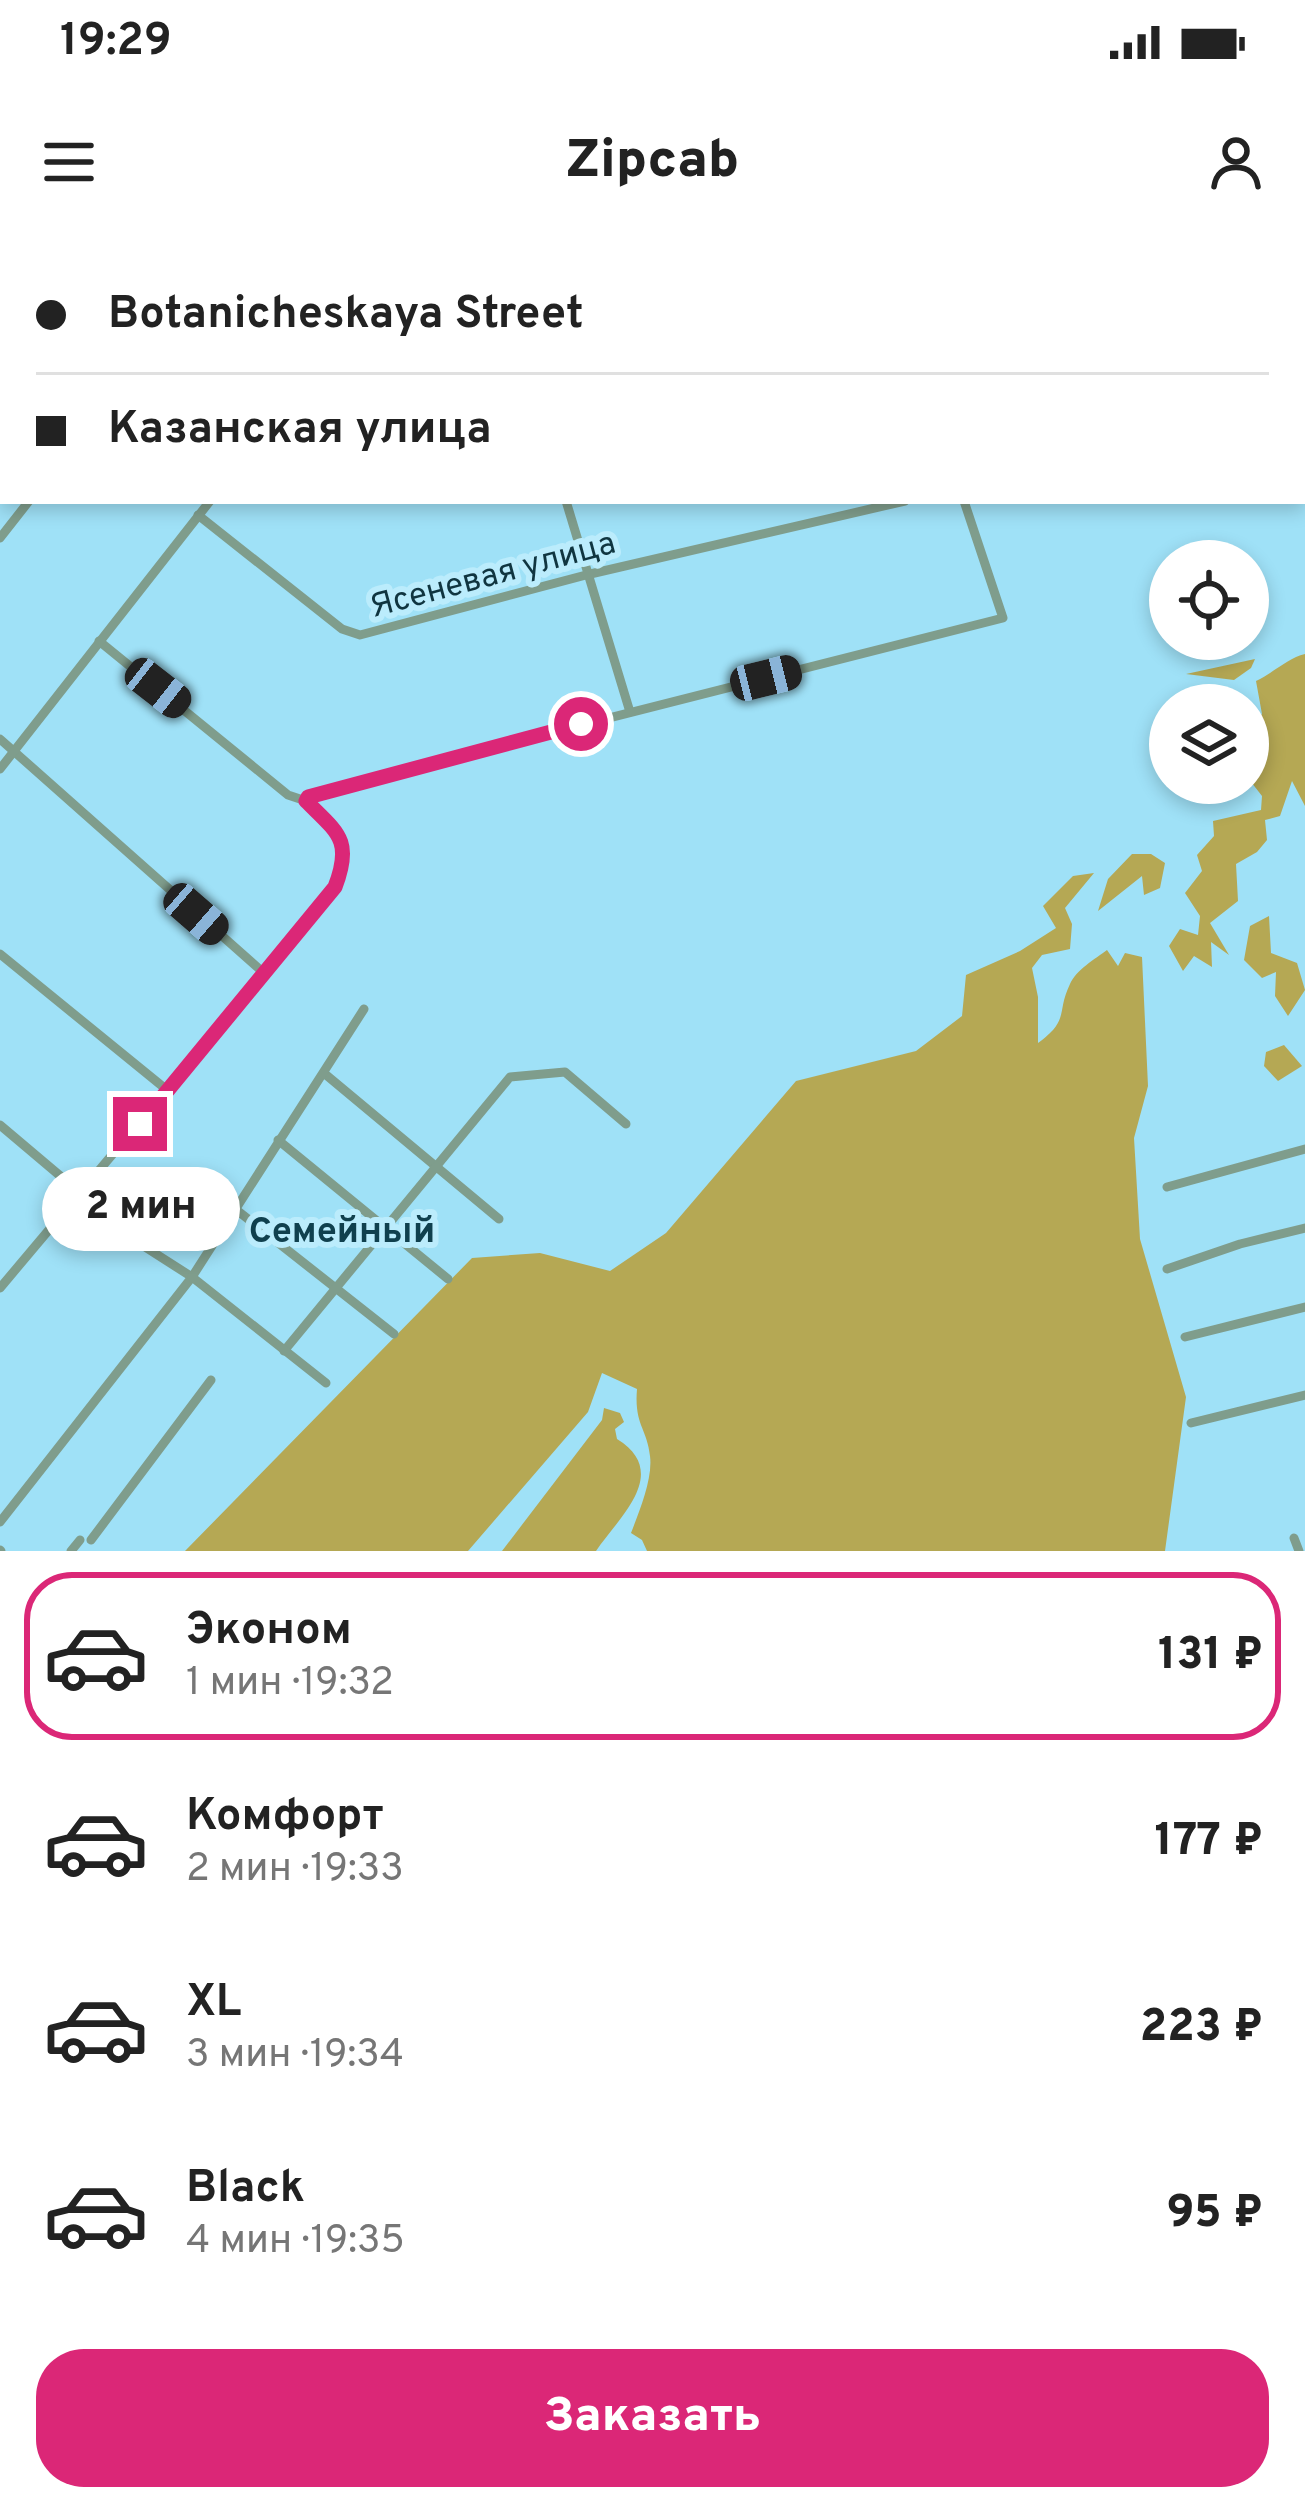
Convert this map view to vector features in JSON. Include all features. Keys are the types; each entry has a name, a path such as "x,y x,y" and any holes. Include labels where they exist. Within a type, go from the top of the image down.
{"street":[{"path":"10,504 21,511"},
{"path":"0,538 27,504"},
{"path":"0,769 207,504"},
{"path":"567,504 630,712"},
{"name":"Ясеневая улица","path":"198,515 342,629 359,635 586,575 892,504"},
{"path":"306,801 349,784 1003,618 965,504"},
{"path":"0,1288 330,896 345,852 341,836 306,801 289,795 99,641"},
{"path":"0,739 265,974"},
{"path":"0,954 167,1090"},
{"path":"0,1522 192,1277 364,1009"},
{"path":"284,1351 510,1077 565,1072 626,1124"},
{"path":"325,1074 500,1219"},
{"path":"0,1125 142,1244 192,1277 326,1383"},
{"path":"278,1140 448,1279"},
{"path":"1167,1187 1305,1149"},
{"path":"234,1208 394,1334"},
{"path":"1167,1269 1305,1228"},
{"path":"1185,1337 1305,1307"},
{"path":"71,1551 85,1540 212,1380"},
{"path":"1191,1423 1305,1395"},
{"path":"1294,1538 1299,1551"}],"shaded area":[{"path":"1305,654 1305,806 1292,781 1280,816 1265,820 1267,840 1236,864 1238,901 1210,923 1229,955 1211,942 1212,967 1194,956 1183,971 1169,946 1180,929 1198,935 1200,916 1185,893 1202,871 1197,855 1214,836 1213,821 1269,804 1269,684 1256,681"},
{"path":"1250,660 1255,660 1234,680 1186,674"},
{"path":"1132,854 1151,854 1165,863 1160,888 1144,895 1142,876 1098,911 1108,879"},
{"path":"1094,873 1065,908 1072,924 1070,949 1042,955 1032,968 1038,997 1038,1043 1058,1022 1070,984 1086,965 1107,950 1118,966 1125,953 1142,957 1148,1086 1134,1138 1140,1239 1186,1397 1165,1551 647,1551 631,1533 650,1465 637,1411 637,1389 602,1373 588,1412 468,1551 185,1551 472,1258 540,1253 610,1271 666,1233 796,1081 916,1051 962,1016 966,975 1020,951 1056,928 1043,906 1073,876"},
{"path":"1269,916 1271,953 1297,963 1305,990 1288,1016 1275,996 1276,972 1262,978 1244,960 1250,926"},
{"path":"1284,1045 1302,1066 1278,1081 1264,1066 1266,1052"},
{"path":"604,1408 620,1413 624,1422 615,1429 617,1439 633,1452 640,1466 640,1481 627,1510 596,1551 502,1551 602,1420"}],"district":[{"name":"Семейный","path":"342,1229"}],"route":[{"path":"140,1124 335,887 345,852 341,836 306,801 308,797 581,724"}]}
